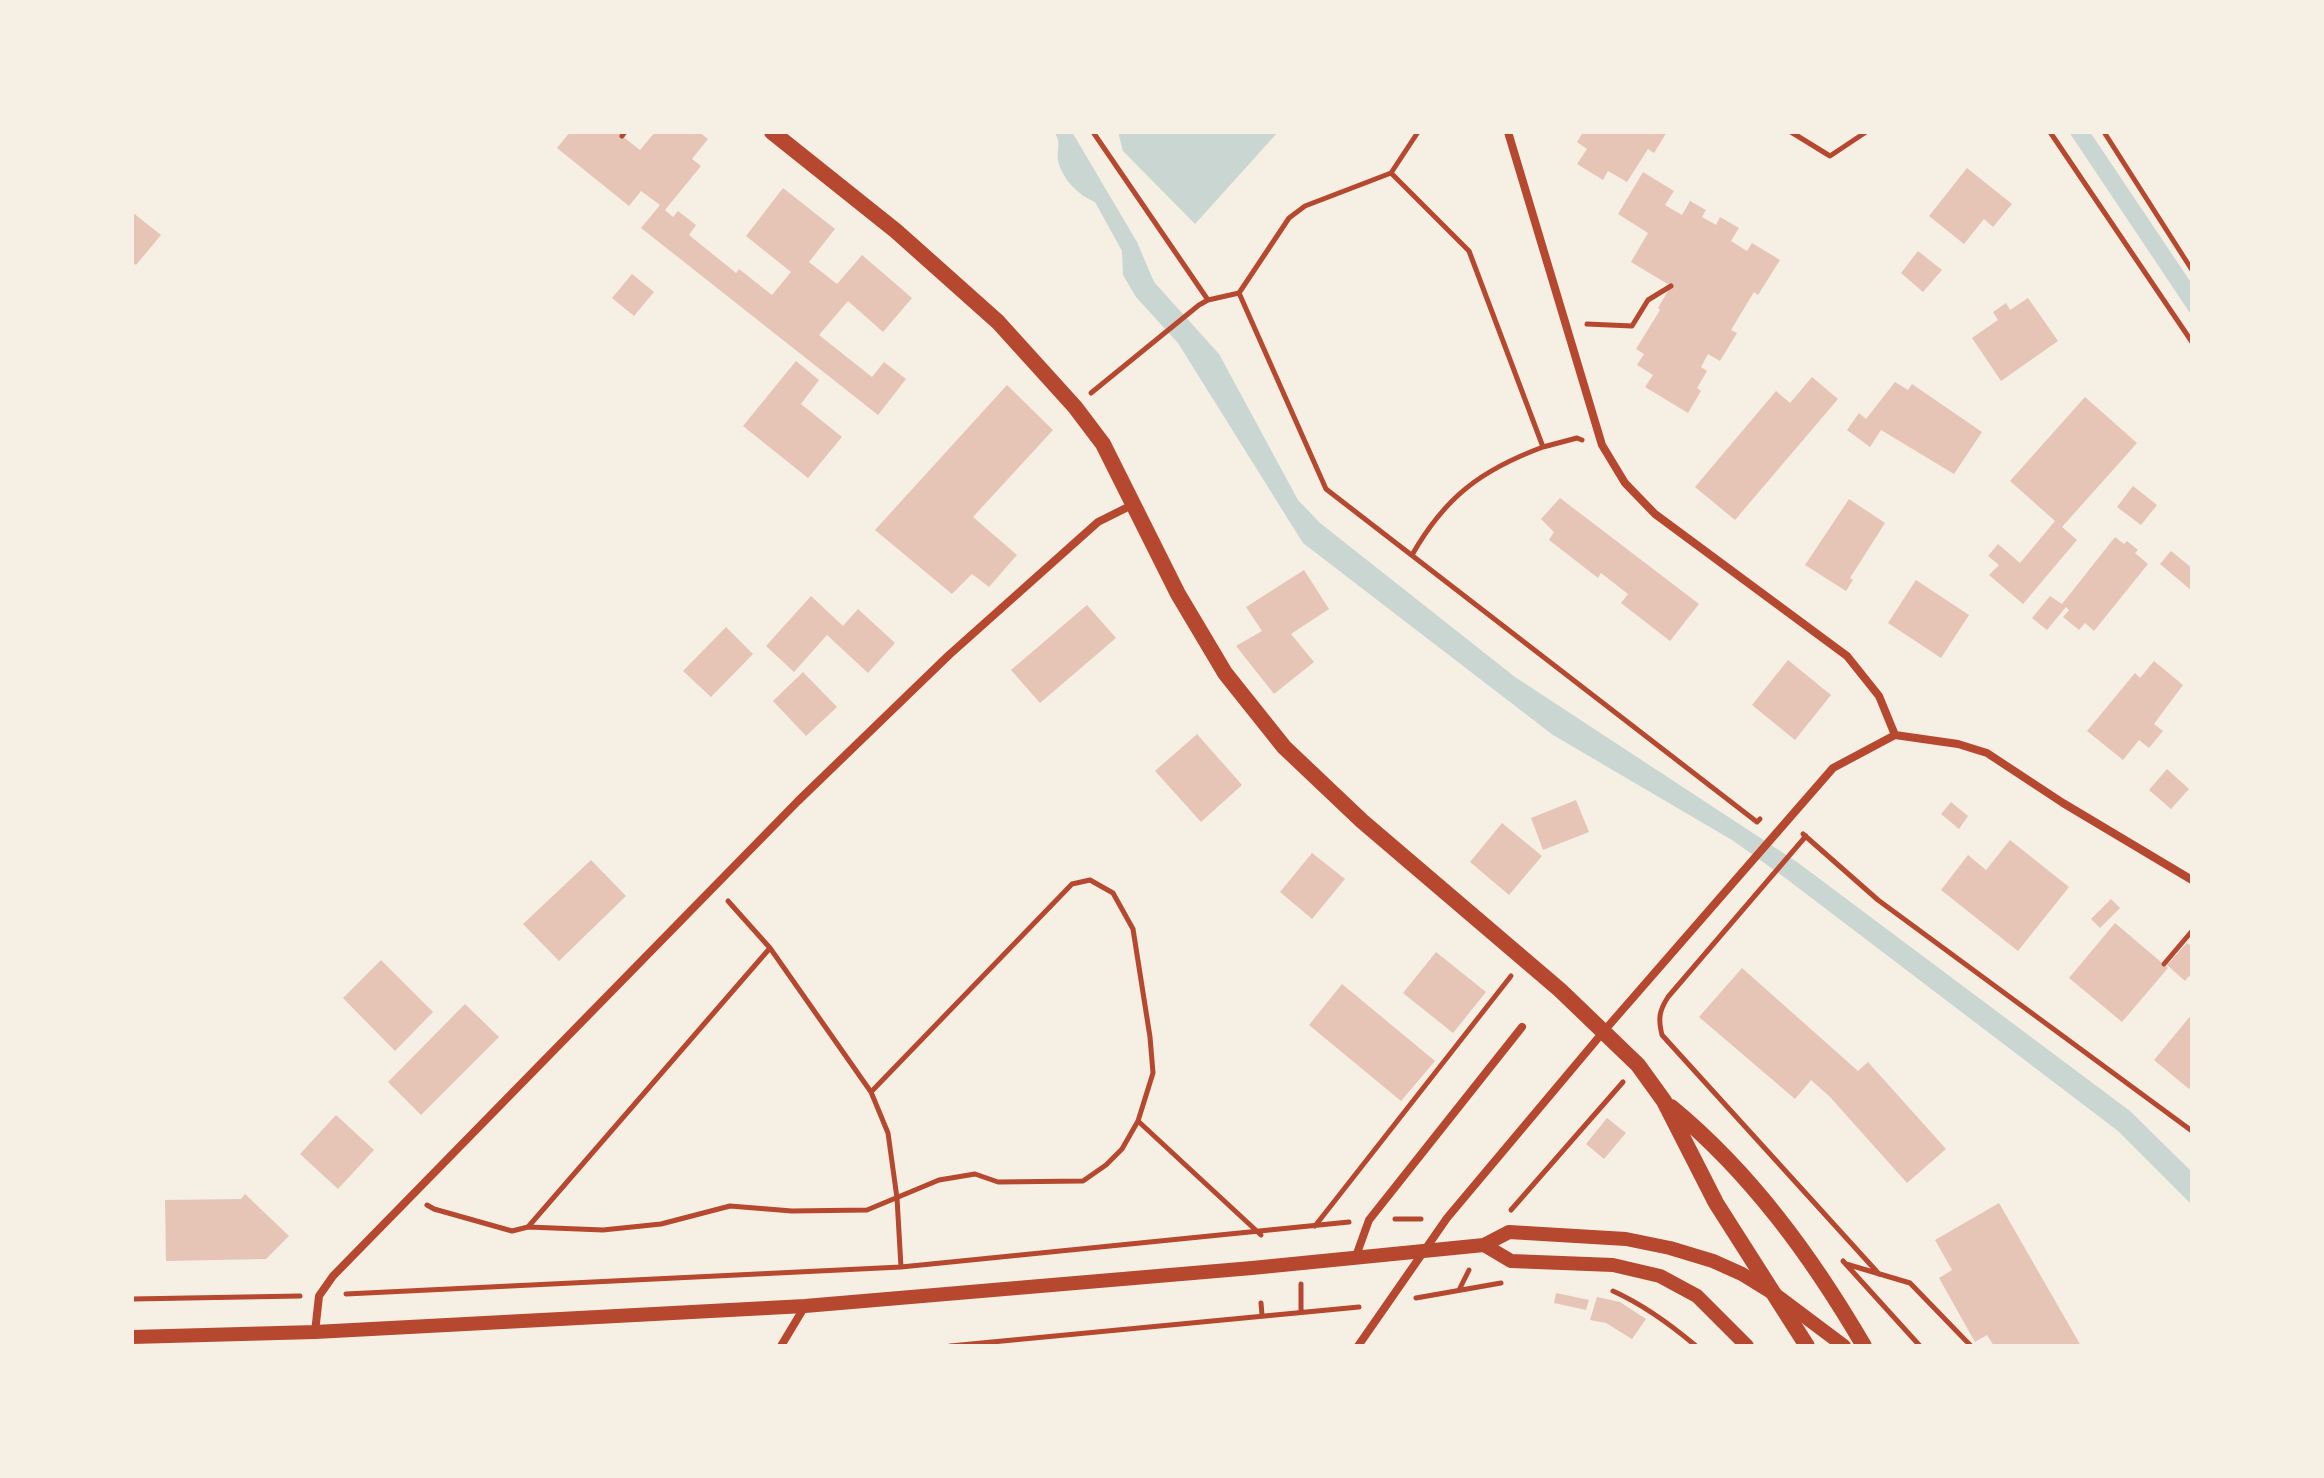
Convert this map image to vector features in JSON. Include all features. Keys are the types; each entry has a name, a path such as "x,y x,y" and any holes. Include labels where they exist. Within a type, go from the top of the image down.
{"main road":[{"path":"772,132 896,231 986,312 1075,407 1103,444 1178,594 1225,673 1284,747 1362,821 1524,959 1638,1065 1664,1101 1716,1203 1807,1346"},
{"path":"1664,1101 1705,1135 1794,1237 1826,1281 1864,1346"}],"street":[{"path":"1508,132 1602,445 1625,483 1655,514 1847,656 1879,696 1895,735"},
{"path":"315,1332 319,1296 333,1276 714,886 949,655 1098,522 1132,505"},
{"path":"1358,1346 1457,1206 1604,1031 1833,768 1895,735 1958,744 1987,753 2063,803 2192,880"},
{"path":"1356,1256 1369,1220 1522,1027"},
{"path":"132,1337 197,1341 805,1306 1484,1245 1509,1232 1626,1239 1713,1261 1776,1295 1844,1346"},
{"path":"1484,1245 1511,1261 1613,1265 1660,1276 1697,1296 1747,1346"},
{"path":"781,1346 805,1306"}],"path":[{"path":"1093,132 1208,300"},
{"path":"1075,407 1199,305 1239,293 1289,218 1305,206 1391,173 1418,132"},
{"path":"1791,132 1830,156 1866,132"},
{"path":"2050,132 2192,342"},
{"path":"2104,132 2192,270"},
{"path":"1391,173 1469,251 1543,447"},
{"path":"1566,323 1632,326 1648,300 1671,286"},
{"path":"1239,293 1326,489 1757,822"},
{"path":"1412,555 1428,527 1459,491 1511,459 1577,438 1602,445"},
{"path":"1787,821 1878,900 2192,1131"},
{"path":"1806,836 1668,997 1658,1020 1662,1035 1879,1274"},
{"path":"412,1194 434,1209 512,1231 528,1227 603,1230 661,1224 730,1206 792,1211 867,1210 939,1180 975,1174 998,1182 1083,1181 1122,1149 1138,1121 1153,1073 1133,929 1113,893 1090,880 1072,884 871,1092"},
{"path":"714,886 770,948 871,1092 888,1133 897,1198 904,1298"},
{"path":"2164,964 2192,931"},
{"path":"528,1227 770,948"},
{"path":"132,1299 319,1296 901,1267 1315,1226 1524,959"},
{"path":"1505,1218 1638,1065"},
{"path":"1138,1121 1260,1233"},
{"path":"1839,1257 1920,1346"},
{"path":"1845,1264 1910,1283 1971,1346"},
{"path":"1458,1291 1471,1268"},
{"path":"950,1346 1388,1304 1513,1282"},
{"path":"1601,1287 1637,1302 1696,1346"},
{"path":"1261,1303 1262,1315"}],"shaded area":[{"path":"1054,132 1072,132 1137,242 1154,282 1219,354 1298,500 1320,523 1515,677 1797,862 2130,1111 2192,1172 2192,1205 2118,1131 1784,877 1732,840 1553,735 1303,543 1178,343 1136,297 1123,275 1122,251 1095,202 1073,187 1061,170 1058,140"},
{"path":"1118,132 1278,132 1195,224 1123,151"},
{"path":"2069,132 2090,132 2192,284 2192,316"}],"building":[{"path":"570,132 617,132 640,150 655,132 699,132 708,139 692,159 701,166 665,210 673,217 678,211 696,225 689,235 736,273 739,269 772,295 791,272 746,236 783,188 835,229 809,262 837,284 862,255 912,298 883,332 848,301 819,335 872,377 884,362 906,379 878,415 641,228 660,205 641,191 629,206 557,148"},
{"path":"1583,132 1667,132 1654,153 1648,149 1627,182 1608,171 1603,180 1577,164 1587,149 1577,142"},
{"path":"1967,168 2012,204 1993,227 1984,219 1964,244 1929,216"},
{"path":"1643,172 1674,191 1665,205 1682,215 1690,201 1706,210 1702,217 1716,225 1720,217 1739,228 1731,241 1747,251 1752,243 1780,260 1758,295 1754,292 1731,330 1737,333 1720,361 1708,354 1701,367 1707,371 1697,388 1701,391 1688,413 1645,387 1653,375 1637,365 1644,354 1636,349 1671,286 1631,262 1648,233 1618,214"},
{"path":"132,212 161,235 136,265 132,262"},
{"path":"1918,251 1942,270 1923,292 1901,273"},
{"path":"632,274 654,292 634,316 612,298"},
{"path":"2028,298 2058,341 2001,381 1972,338 1998,320 1993,312 2006,303 2010,310"},
{"path":"796,361 819,380 801,404 842,437 808,478 743,426"},
{"path":"1812,377 1838,399 1735,520 1695,487 1776,391 1790,403"},
{"path":"1895,382 1908,390 1912,384 1982,432 1954,474 1881,430 1870,447 1847,430 1859,413 1866,419"},
{"path":"1007,385 1053,430 973,517 1017,555 989,587 972,574 952,594 875,530"},
{"path":"2085,397 2137,443 2062,527 2077,540 2023,604 1989,575 1999,565 1988,556 1998,544 2020,563 2055,521 2010,481"},
{"path":"2133,486 2157,505 2141,525 2117,507"},
{"path":"1560,498 1699,604 1670,641 1621,603 1628,594 1601,573 1598,578 1549,540 1554,532 1541,519"},
{"path":"1849,499 1885,523 1850,578 1853,580 1846,591 1805,565"},
{"path":"2115,537 2124,544 2127,541 2138,550 2135,553 2148,564 2094,631 2085,623 2079,630 2063,617 2069,610 2066,607 2047,630 2032,618 2050,596 2062,604"},
{"path":"2171,551 2192,568 2192,591 2160,564"},
{"path":"1304,570 1329,609 1291,634 1314,662 1274,694 1236,646 1262,631 1246,607"},
{"path":"1916,580 1969,615 1941,658 1888,623"},
{"path":"811,596 843,626 858,609 895,643 868,673 827,635 794,672 766,646"},
{"path":"1087,605 1116,638 1040,703 1011,670"},
{"path":"726,627 753,654 711,697 683,671"},
{"path":"1788,660 1831,695 1795,740 1752,705"},
{"path":"2154,661 2183,685 2154,724 2163,731 2149,748 2139,740 2123,760 2087,731 2135,673 2140,678"},
{"path":"803,672 837,707 806,736 773,701"},
{"path":"1197,734 1242,785 1201,822 1155,771"},
{"path":"2167,769 2189,789 2171,809 2149,790"},
{"path":"1576,800 1589,832 1543,850 1531,818"},
{"path":"1951,802 1968,816 1959,829 1941,814"},
{"path":"1502,823 1542,856 1509,895 1470,862"},
{"path":"2010,840 2069,887 2018,951 1941,890 1968,855 1986,870"},
{"path":"1312,853 1345,879 1312,919 1280,892"},
{"path":"591,860 626,896 559,961 523,924"},
{"path":"2111,899 2120,908 2100,928 2091,919"},
{"path":"2115,923 2168,968 2122,1022 2069,978"},
{"path":"2187,943 2192,947 2192,979 2189,976 2185,981 2167,965"},
{"path":"1436,952 1486,992 1453,1033 1403,993"},
{"path":"381,960 433,1012 395,1051 343,998"},
{"path":"1742,968 1858,1071 1868,1062 1946,1149 1907,1183 1811,1080 1795,1099 1699,1017"},
{"path":"1342,984 1435,1061 1401,1101 1309,1025"},
{"path":"465,1004 499,1037 421,1115 388,1082"},
{"path":"2192,1014 2192,1085 2189,1089 2154,1060"},
{"path":"336,1115 374,1150 338,1189 300,1154"},
{"path":"1607,1118 1626,1133 1604,1159 1586,1144"},
{"path":"245,1194 289,1236 266,1259 166,1261 165,1200 241,1199"},
{"path":"1999,1203 2081,1346 1994,1346 1987,1335 1975,1342 1939,1278 1952,1270 1935,1240"},
{"path":"1556,1293 1589,1300 1586,1310 1554,1303"},
{"path":"1597,1297 1620,1302 1646,1319 1632,1339 1606,1323 1590,1320"}]}
